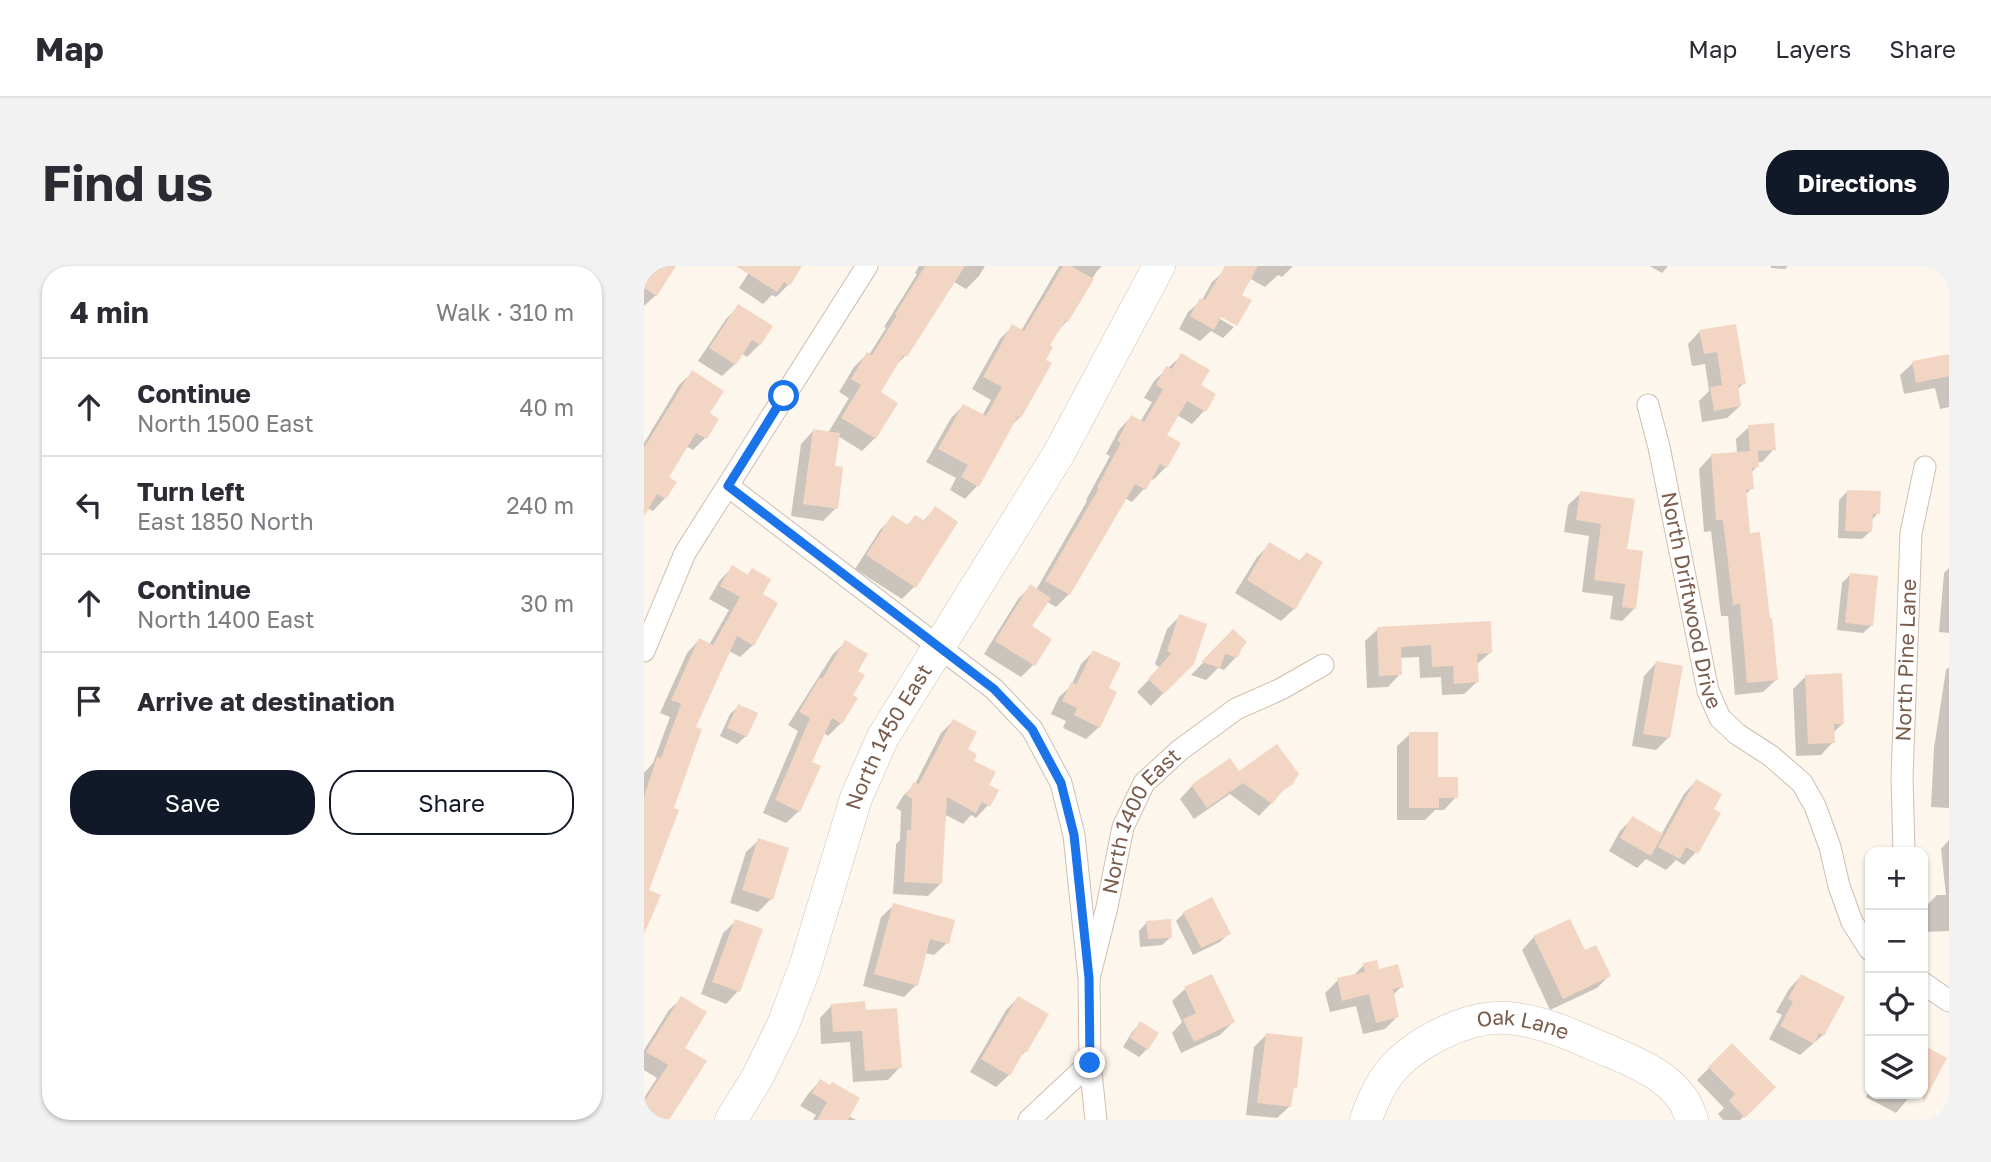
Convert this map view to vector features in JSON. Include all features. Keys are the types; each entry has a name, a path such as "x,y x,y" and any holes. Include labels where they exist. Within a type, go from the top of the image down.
{"street":[{"path":"644,651 685,553 867,266"},
{"name":"North 1450 East","path":"731,1120 757,1078 783,1025 805,967 856,798 883,737 1058,455 1159,266"},
{"name":"North Driftwood Drive","path":"1648,405 1659,447 1708,691 1720,718 1802,783 1815,806 1830,847 1839,886 1852,922 1865,942"},
{"name":"North Pine Lane","path":"1904,847 1902,777 1910,533 1926,467"},
{"path":"728,486 994,689 1032,729 1061,783 1074,835 1089,978"},
{"name":"North 1400 East","path":"1096,1120 1090,1063 1089,978 1123,827 1144,783 1180,750 1236,709 1323,665"},
{"path":"1928,987 1949,1001"},
{"name":"Oak Lane","path":"1366,1120 1368,1110 1389,1073 1425,1042 1465,1023 1506,1018 1552,1026 1648,1068 1672,1085 1690,1111 1692,1120"},
{"path":"1029,1120 1090,1063"}],"building":[{"path":"644,266 676,266 657,296 644,288"},
{"path":"736,266 802,266 790,286 784,282 777,292"},
{"path":"925,266 965,266 907,357 903,355 881,392 898,403 876,439 841,418 861,385 851,379 867,352 872,355"},
{"path":"1063,266 1071,266 1094,279 1068,322 1065,321 1050,345 1053,347 1046,360 1052,363 1021,418 1018,416 979,487 961,477 968,465 938,449 963,404 986,416 1002,387 983,377 1012,324 1024,331"},
{"path":"1225,266 1258,266 1242,295 1252,300 1237,326 1221,317 1214,330 1190,316 1200,298 1205,300"},
{"path":"738,304 773,326 761,345 752,340 736,365 709,348"},
{"path":"1736,324 1746,384 1738,385 1741,406 1714,411 1710,387 1722,385 1717,352 1704,354 1699,330"},
{"path":"1181,353 1210,370 1201,385 1216,394 1206,412 1187,401 1167,435 1181,443 1167,468 1160,464 1146,490 1135,484 1070,595 1045,581 1099,488 1097,487 1121,443 1117,441 1131,415 1144,422 1163,389 1156,385 1166,366 1172,369"},
{"path":"1949,354 1949,376 1916,383 1912,361"},
{"path":"692,370 724,391 710,413 719,419 707,439 696,433 669,477 677,482 666,499 657,494 644,517 644,448"},
{"path":"1774,423 1776,450 1758,451 1759,467 1752,468 1754,489 1746,490 1750,533 1760,532 1778,680 1747,683 1740,604 1733,605 1723,520 1716,520 1711,454 1750,451 1748,425"},
{"path":"813,429 840,433 835,466 843,467 838,509 803,504"},
{"path":"1847,490 1881,491 1880,514 1873,514 1872,532 1845,531"},
{"path":"1580,491 1635,499 1627,549 1643,551 1636,609 1622,607 1625,584 1594,580 1601,524 1576,520"},
{"path":"935,506 958,522 916,588 866,555 892,515 908,525 915,515 925,521"},
{"path":"1269,542 1301,561 1306,552 1323,562 1295,610 1247,580"},
{"path":"732,565 748,575 752,568 771,579 763,594 778,603 754,646 737,636 696,727 702,729 674,808 679,810 649,890 661,895 644,934 644,797 657,757 661,758 681,704 671,700 699,638 713,645 740,597 720,586"},
{"path":"1850,573 1878,576 1873,626 1845,623"},
{"path":"1030,584 1051,598 1032,626 1052,639 1035,666 995,641"},
{"path":"1179,614 1207,624 1194,664 1164,694 1148,679 1171,654 1167,651"},
{"path":"1491,621 1492,653 1477,654 1479,682 1454,684 1453,666 1432,667 1431,645 1401,647 1402,675 1379,676 1377,627"},
{"path":"1233,629 1247,642 1238,658 1225,654 1220,668 1201,662"},
{"path":"845,640 868,654 858,671 865,675 853,695 858,698 842,724 832,718 812,762 821,766 800,812 775,800 810,718 799,712"},
{"path":"1093,650 1121,663 1109,688 1117,692 1100,728 1074,715 1077,708 1062,701 1071,682 1076,685"},
{"path":"1656,661 1683,666 1670,738 1643,734"},
{"path":"1842,673 1844,724 1834,724 1835,743 1808,744 1805,675"},
{"path":"738,704 758,713 747,737 727,728"},
{"path":"953,719 977,732 968,749 977,754 974,761 996,772 989,785 999,790 990,807 982,802 976,813 947,797 942,884 904,882 912,799 906,795 914,782 919,784"},
{"path":"1409,732 1438,732 1438,777 1458,777 1458,798 1439,798 1439,808 1409,808"},
{"path":"1277,744 1299,774 1292,785 1282,791 1272,804 1243,783 1207,808 1191,785 1230,758 1239,771"},
{"path":"1696,779 1722,794 1714,809 1721,813 1698,854 1686,847 1680,859 1658,847"},
{"path":"1632,816 1663,834 1651,856 1620,838"},
{"path":"758,838 789,848 773,900 742,890"},
{"path":"1212,897 1231,934 1201,948 1183,912"},
{"path":"893,903 955,920 949,944 930,939 918,986 874,974"},
{"path":"735,919 763,929 740,992 712,982"},
{"path":"1171,919 1172,938 1148,939 1146,921"},
{"path":"1570,919 1585,950 1596,945 1611,976 1563,999 1533,936"},
{"path":"1377,960 1379,969 1398,964 1404,987 1393,989 1399,1017 1376,1023 1369,994 1342,1001 1337,978 1365,972 1363,963"},
{"path":"1212,974 1235,1022 1194,1042 1183,1019 1196,1013 1184,987"},
{"path":"1801,974 1845,997 1824,1036 1819,1033 1814,1044 1780,1026 1793,1002 1788,999"},
{"path":"681,996 707,1012 685,1048 707,1061 669,1120 644,1120 644,1102 668,1065 646,1052"},
{"path":"1018,996 1049,1014 1010,1076 981,1059"},
{"path":"865,1001 866,1010 897,1008 902,1068 865,1071 862,1031 833,1032 831,1004"},
{"path":"1140,1021 1159,1033 1148,1050 1130,1038"},
{"path":"1266,1033 1303,1037 1297,1088 1294,1088 1291,1107 1257,1103"},
{"path":"1732,1043 1776,1087 1745,1118 1729,1101 1735,1094 1708,1067"},
{"path":"1928,1048 1947,1058 1928,1094"},
{"path":"820,1079 830,1085 832,1082 860,1098 848,1120 817,1120 827,1102 812,1093"}],"route":[{"path":"784,396 728,486 994,689 1032,729 1061,783 1074,835 1089,978 1090,1063"}]}
